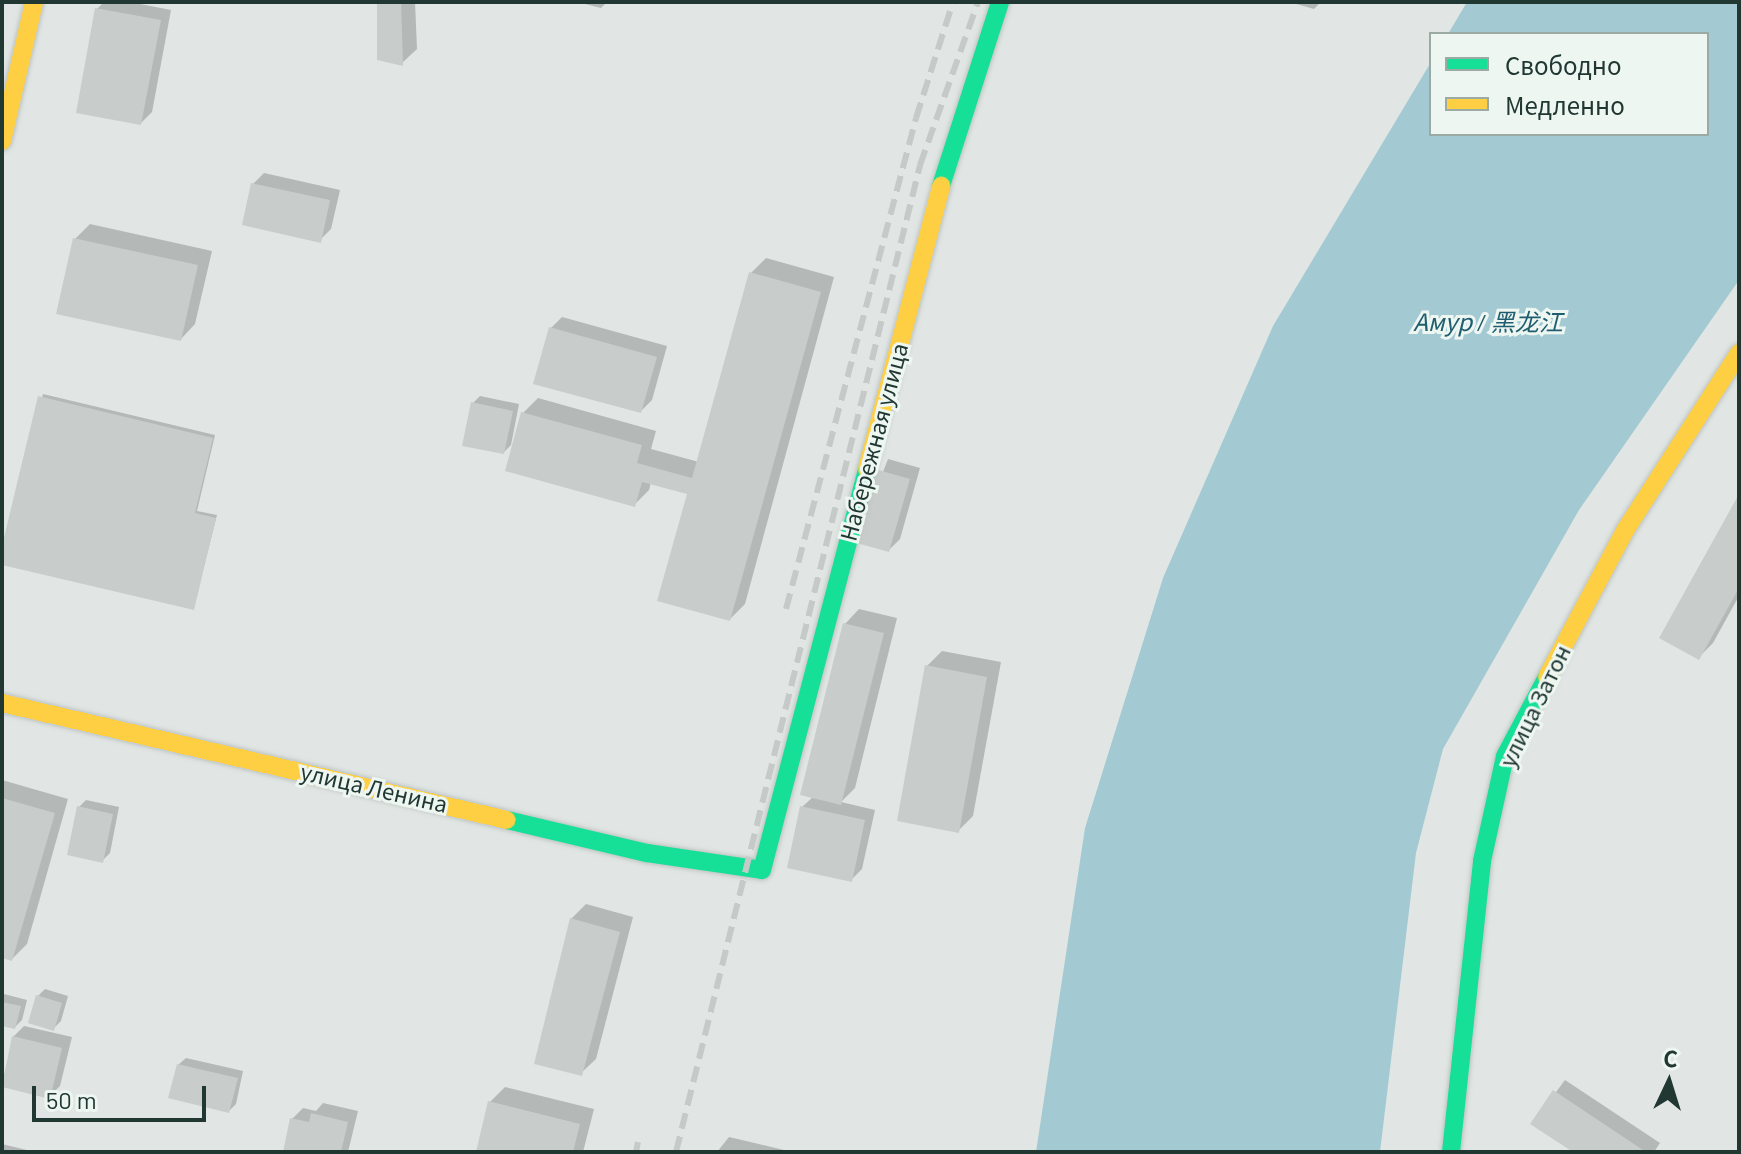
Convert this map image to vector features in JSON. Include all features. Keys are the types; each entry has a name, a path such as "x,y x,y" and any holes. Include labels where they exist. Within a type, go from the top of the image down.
{"street":[{"path":"2,141 34,2"},
{"name":"Набережная улица","path":"747,867 762,870 943,178 1000,2"},
{"name":"улица Затон","path":"1451,1152 1482,861 1505,756 1626,529 1739,353"},
{"name":"улица Ленина","path":"2,703 647,853 747,867"}],"water":[{"name":"Амур / 黑龙江","path":"1467,2 1739,2 1739,280 1579,510 1443,749 1416,853 1380,1152 1036,1152 1085,828 1163,578 1273,326 1429,65 1429,136 1709,136 1709,32 1449,32"}],"building":[{"path":"377,2 401,2 403,66 377,60"},
{"path":"95,8 161,20 141,125 76,113"},
{"path":"251,183 330,200 321,243 242,225"},
{"path":"73,238 198,265 181,341 56,314"},
{"path":"749,272 821,292 730,621 657,601 687,494 642,482 635,507 505,471 521,412 642,445 637,463 692,478"},
{"path":"549,327 657,357 641,413 533,384"},
{"path":"38,396 213,438 195,513 216,518 194,610 2,565 2,546"},
{"path":"471,402 513,411 504,454 462,446"},
{"path":"875,469 910,479 889,552 853,542"},
{"path":"1739,494 1739,588 1699,660 1659,638"},
{"path":"843,623 884,633 841,805 800,795"},
{"path":"925,665 987,677 959,833 897,821"},
{"path":"2,798 55,813 12,961 2,958"},
{"path":"77,806 113,814 103,863 67,855"},
{"path":"800,806 865,820 852,882 787,868"},
{"path":"570,918 620,932 582,1076 534,1064"},
{"path":"36,995 62,1003 54,1031 28,1023"},
{"path":"2,1002 21,1006 15,1029 2,1026"},
{"path":"12,1036 62,1048 50,1099 2,1087"},
{"path":"177,1064 238,1078 229,1113 168,1098"},
{"path":"1553,1090 1646,1152 1573,1152 1530,1124"},
{"path":"488,1101 580,1124 573,1152 476,1152"},
{"path":"311,1113 348,1122 341,1152 283,1152 290,1118 309,1122"}],"railway":[{"path":"786,609 916,118 953,2"},
{"path":"676,1152 920,165 978,2"},
{"path":"636,1152 638,1142"}],"traffic: fast":[{"path":"941,186 1000,2"},
{"path":"507,820 647,853 762,870 867,469"},
{"path":"1451,1152 1482,861 1505,756 1547,677"}],"traffic: slow":[{"path":"2,141 34,2"},
{"path":"867,469 941,186"},
{"path":"1547,677 1626,529 1739,353"},
{"path":"2,703 507,820"}]}
